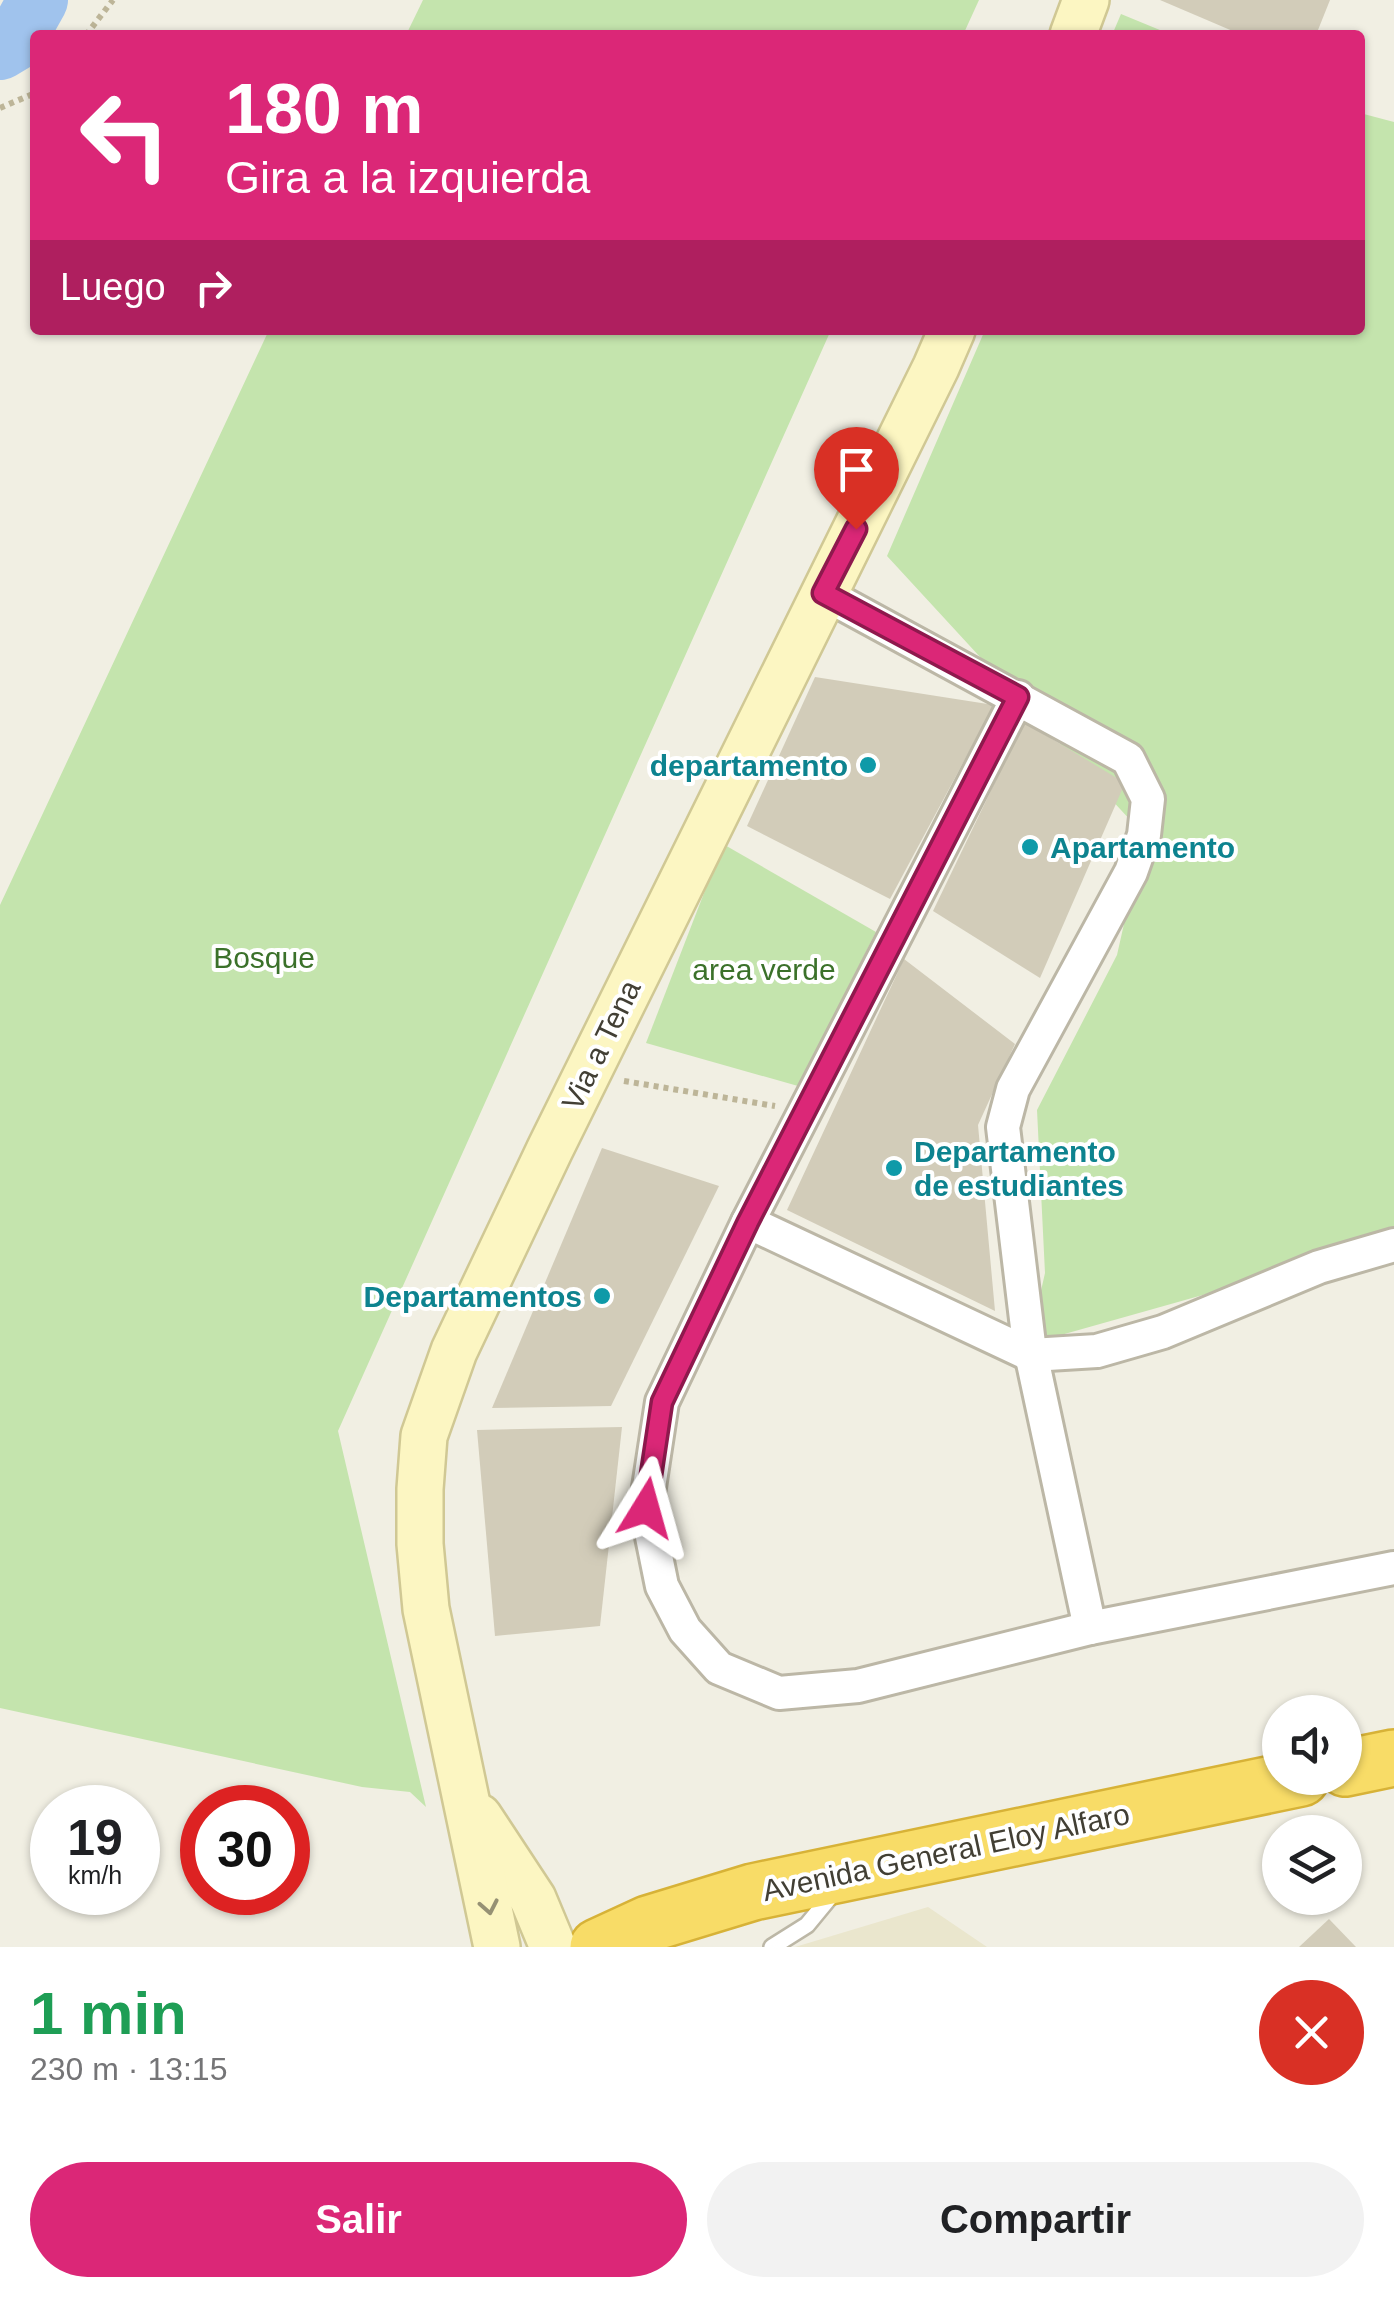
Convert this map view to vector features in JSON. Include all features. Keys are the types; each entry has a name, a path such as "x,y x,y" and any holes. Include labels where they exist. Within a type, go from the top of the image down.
{"highway":[{"path":"1362,1765 1394,1758"},
{"name":"Avenida General Eloy Alfaro","path":"598,1947 648,1924 728,1898 1262,1786"}],"main road":[{"path":"1075,30 1086,0"},
{"name":"Via a Tena","path":"497,1947 426,1610 420,1544 424,1436 454,1351 950,335"},
{"name":"Via a Tena","path":"467,1799 533,1899 553,1947"}],"street":[{"path":"823,593 1128,759 1148,799 1144,835 1131,872 1013,1089 1003,1128 1032,1355 1090,1628"},
{"path":"1018,697 748,1222 662,1402 646,1508 662,1586 684,1630 719,1668 779,1692 858,1686 1090,1628 1394,1568"},
{"path":"748,1222 1032,1355 1097,1351 1163,1332 1319,1267 1394,1245"}],"lane":[{"path":"772,1947 807,1925 851,1870"}],"path":[{"path":"90,30 113,0"},
{"path":"0,108 30,95"},
{"path":"587,1075 806,1111"}],"shaded area":[{"path":"928,1907 987,1947 795,1947"}],"green space":[{"path":"423,0 979,0 965,30 408,30"},
{"path":"1121,14 1160,30 1114,30"},
{"path":"1365,114 1394,122 1394,1241 1029,1344 1045,1273 1037,1110 1117,955 1144,835 887,556 983,335 1365,335"},
{"name":"Bosque","path":"267,335 829,335 338,1431 426,1807 410,1792 362,1787 0,1708 0,905"},
{"name":"area verde","path":"723,844 876,932 798,1086 646,1043"}],"building":[{"path":"1160,0 1330,0 1318,30 1230,30"},
{"name":"departamento","path":"815,677 994,705 890,899 747,826"},
{"name":"Apartamento","path":"1024,722 1125,783 1040,978 933,911"},
{"name":"Departamento de estudiantes","path":"904,959 1015,1044 978,1125 995,1311 787,1210"},
{"name":"Departamentos","path":"602,1148 719,1186 611,1406 492,1408"},
{"path":"622,1427 600,1626 495,1636 477,1430"},
{"path":"1329,1919 1356,1947 1299,1947"}],"waterway":[{"path":"0,50 15,41 38,0"}],"place":[{"name":"departamento","path":"868,765"},
{"name":"Apartamento","path":"1030,847"},
{"name":"Departamento de estudiantes","path":"894,1168"},
{"name":"Departamentos","path":"602,1296"}],"route":[{"path":"646,1508 662,1402 748,1222 1018,697 823,593 856,529"}]}
